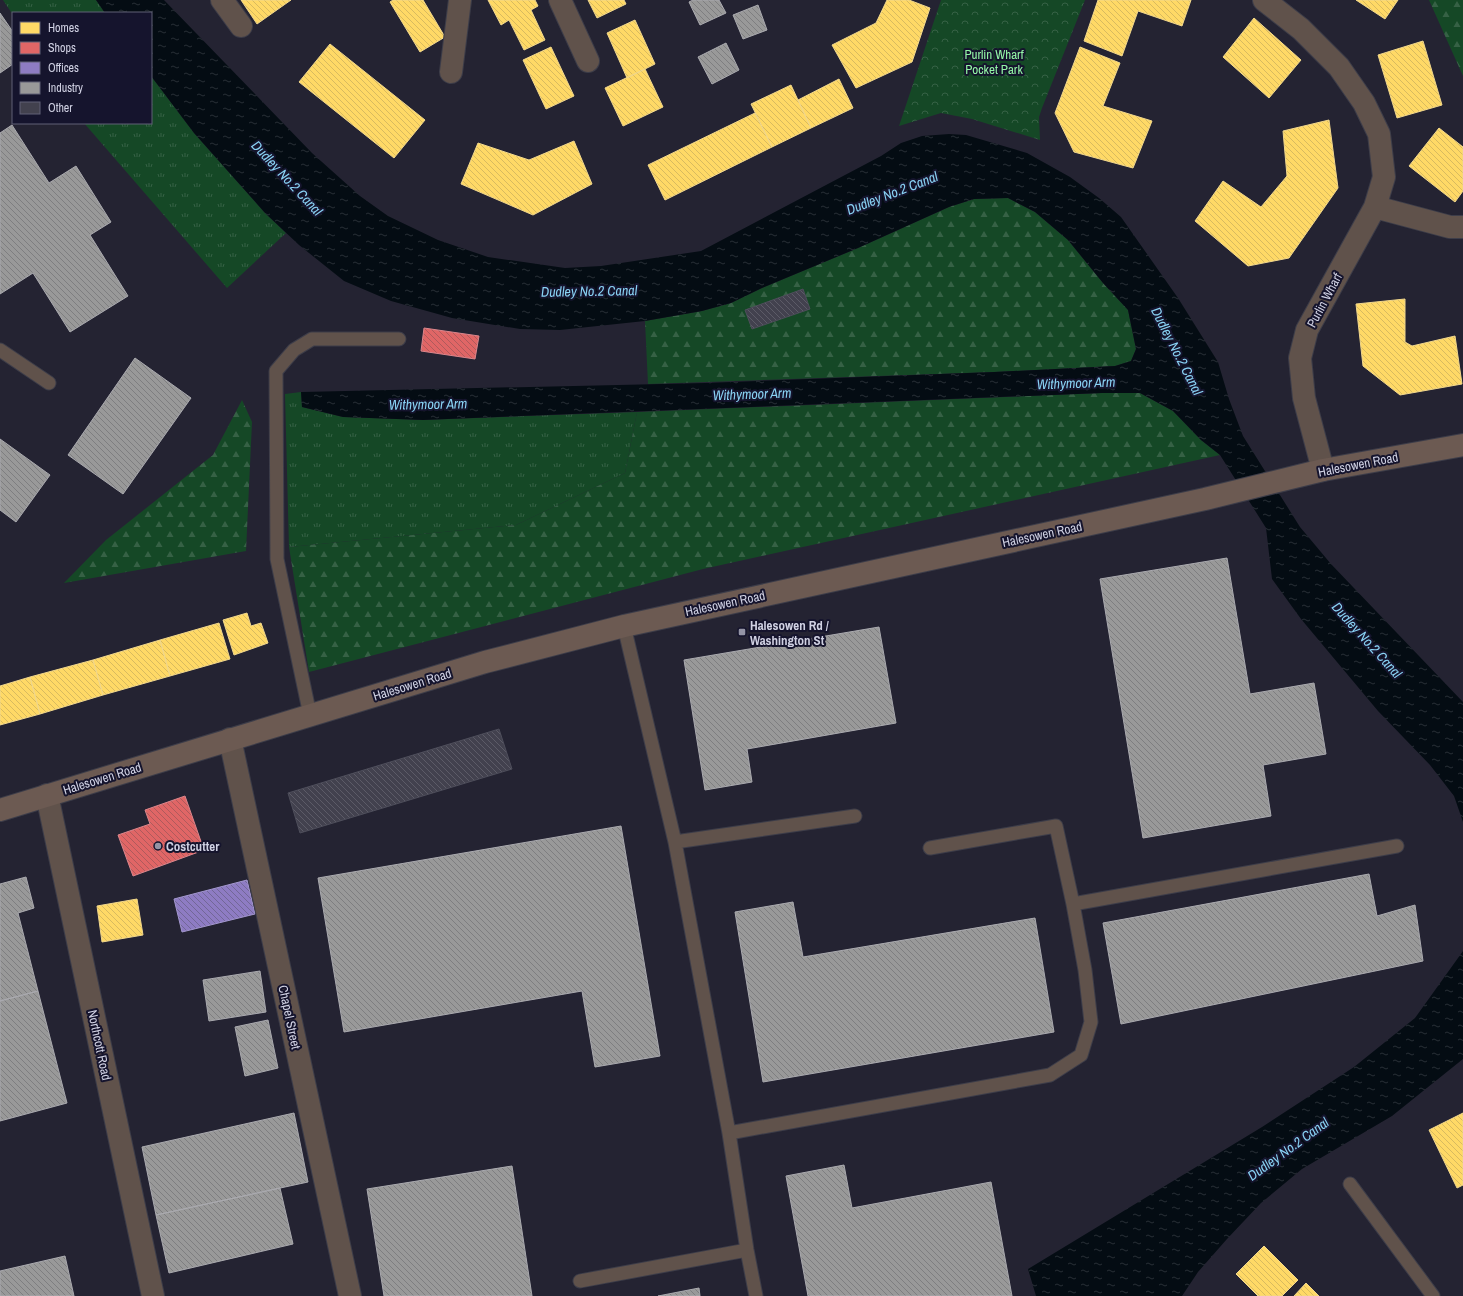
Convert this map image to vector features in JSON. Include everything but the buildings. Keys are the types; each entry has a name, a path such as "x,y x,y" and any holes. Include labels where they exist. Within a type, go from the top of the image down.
{"main road":[{"name":"Halesowen Road","path":"0,810 310,714 485,662 624,626 1206,499 1323,470 1463,445"}],"street":[{"path":"222,0 241,26"},
{"path":"451,72 460,0"},
{"path":"560,0 588,61"},
{"name":"Purlin Wharf","path":"1264,0 1301,29 1339,68 1367,109 1378,134 1384,177 1374,207 1307,330 1300,358 1304,398 1323,470"},
{"path":"1374,207 1450,227 1463,227"},
{"name":"Chapel Street","path":"230,739 350,1296"},
{"name":"Northcott Road","path":"47,795 153,1296"}],"lane":[{"path":"310,714 277,559 276,372 294,350 312,339 399,340"},
{"path":"0,351 49,383"},
{"path":"624,626 675,842 729,1134 747,1250 756,1296"},
{"path":"675,842 855,816"},
{"path":"729,1134 1050,1075 1081,1055 1091,1022 1085,970 1073,904 1056,826 930,848"},
{"path":"1073,904 1397,846"},
{"path":"1350,1184 1433,1296"},
{"path":"580,1281 747,1250"}],"green space":[{"path":"3,0 96,0 104,12 12,12 12,14"},
{"name":"Purlin Wharf Pocket Park","path":"941,0 1085,0 1039,117 1040,140 972,119 941,113 899,126"},
{"path":"1429,0 1463,0 1463,76"},
{"path":"152,77 194,133 265,213 286,233 227,288 85,124 152,124"},
{"path":"1008,198 1035,212 1068,240 1103,283 1128,310 1136,349 1131,361 1115,366 994,372 648,384 645,321 702,311 731,303 762,288 858,248 949,207 974,199"},
{"path":"301,392 302,407 343,417 423,420 637,412 625,473 516,525 289,547 285,394"},
{"path":"1102,393 1140,393 1173,411 1201,440 1220,455 703,569 309,672 289,547 516,525 625,473 637,412"},
{"path":"242,400 252,422 246,551 64,583 106,540 213,455"}],"water":[{"path":"96,0 164,0 312,153 360,196 388,216 438,240 488,257 565,268 601,266 701,251 881,156 901,143 922,136 949,134 966,135 1027,153 1070,177 1099,198 1121,217 1178,298 1218,362 1229,399 1243,436 1300,527 1331,564 1463,702 1463,822 1454,796 1430,765 1378,711 1301,619 1272,579 1266,528 1220,455 1201,440 1173,411 1140,393 1102,393 423,420 343,417 302,407 301,392 705,383 1115,366 1131,361 1136,349 1128,310 1103,283 1068,240 1035,212 1008,198 974,199 949,207 858,248 762,288 731,303 702,311 645,321 560,330 520,329 452,318 391,301 344,281 299,245 265,213 194,133 152,77 152,12 104,12"},
{"name":"Dudley No.2 Canal","path":"1463,951 1463,1059 1392,1116 1302,1169 1261,1203 1198,1272 1182,1296 1036,1296 1028,1269 1262,1127 1354,1067 1415,1018"}],"place":[{"name":"Halesowen Rd / Washington St","path":"742,632"},
{"name":"Costcutter","path":"158,846"}],"water label":[{"name":"Withymoor Arm","path":"1076,383"},
{"name":"Withymoor Arm","path":"752,394"},
{"name":"Withymoor Arm","path":"428,404"}]}
